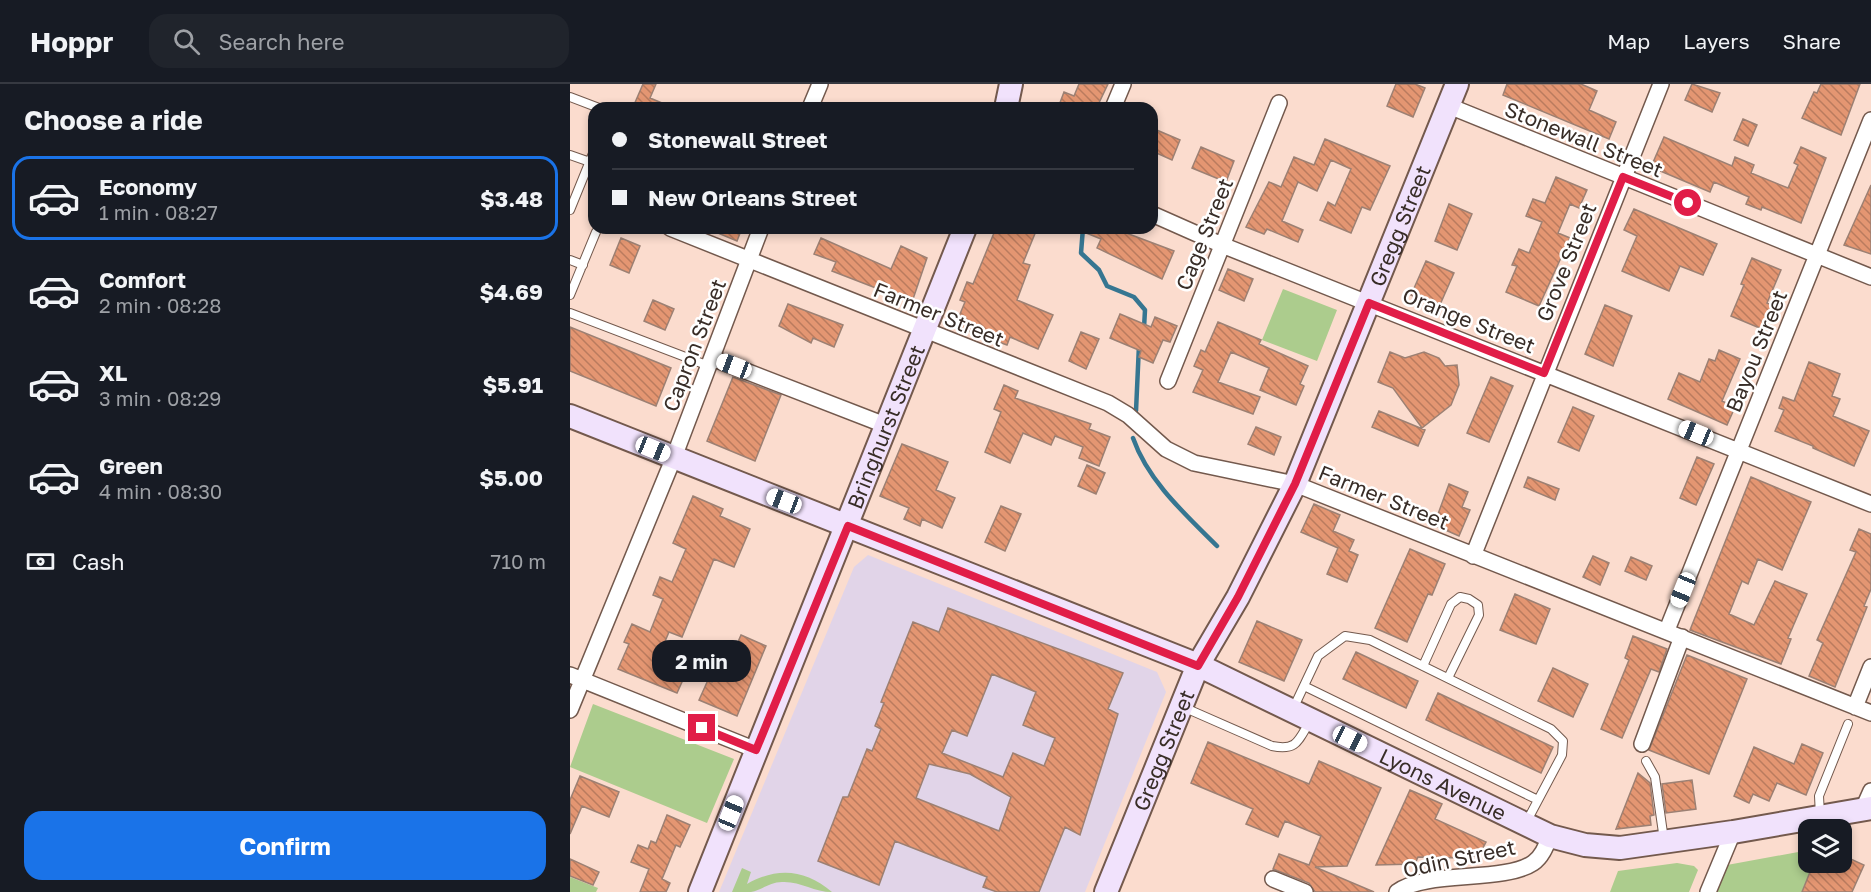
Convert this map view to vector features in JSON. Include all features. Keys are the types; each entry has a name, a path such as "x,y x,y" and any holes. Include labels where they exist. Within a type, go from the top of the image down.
{"street":[{"path":"812,102 820,84"},
{"path":"1007,102 1011,84"},
{"path":"1116,102 1123,84"},
{"name":"Gregg Street","path":"1106,892 1198,666 1238,597 1295,484 1457,84"},
{"name":"Grove Street","path":"1473,556 1660,84"},
{"name":"Cage Street","path":"1168,381 1279,103"},
{"name":"Stonewall Street","path":"1449,106 1871,277"},
{"name":"Bayou Street","path":"1667,630 1871,120"},
{"name":"Orange Street","path":"1158,217 1222,245 1871,504"},
{"name":"Farmer Street","path":"685,234 1108,403 1128,415 1166,449 1194,463 1295,484 1871,713"},
{"name":"Capron Street","path":"570,710 576,678 674,457 759,234"},
{"name":"Bringhurst Street","path":"700,892 963,234"},
{"path":"711,362 885,425"},
{"name":"Lyons Avenue","path":"570,416 1198,666 1550,836 1585,845 1620,848 1733,832 1820,816 1868,803"},
{"path":"1642,744 1682,637"},
{"path":"1855,707 1871,667"},
{"path":"576,678 756,750"},
{"path":"1708,892 1733,832"},
{"name":"Odin Street","path":"1397,892 1413,884 1514,870 1533,864 1544,852 1550,836"},
{"path":"1273,879 1305,892"}],"lane":[{"path":"570,97 588,104"},
{"path":"570,155 588,161"},
{"path":"570,210 588,167"},
{"path":"570,296 595,234"},
{"path":"570,260 583,265"},
{"path":"570,313 711,362"},
{"path":"1424,666 1451,604 1460,597 1469,598 1478,605 1479,615 1448,678"},
{"path":"1181,706 1272,746 1286,749 1296,744 1304,686 1318,656 1345,636 1370,639 1551,729 1563,741 1562,755 1525,824"},
{"path":"1304,686 1538,800"},
{"path":"1820,816 1819,796 1848,724"},
{"path":"1646,761 1655,777 1664,842"}],"shaded area":[{"path":"868,555 1157,672 1166,692 1085,892 719,892 854,567"}],"green space":[{"path":"1283,289 1337,310 1317,361 1262,340"},
{"path":"593,704 734,759 707,823 570,767"},
{"path":"1798,852 1798,873 1810,873 1802,892 1716,892 1727,865"},
{"path":"1677,863 1694,866 1698,870 1689,892 1610,892 1618,871"},
{"path":"742,868 751,872 747,884 769,875 791,873 812,879 832,892 782,882 751,892 732,892"},
{"path":"570,877 598,888 596,892 570,892"}],"building":[{"path":"643,84 656,84 650,98 660,102 635,102"},
{"path":"1079,84 1108,84 1099,102 1060,102 1064,92 1074,96"},
{"path":"1396,84 1415,84 1425,88 1413,117 1387,106"},
{"path":"1507,84 1581,84 1597,91 1589,110 1616,122 1609,139 1503,95"},
{"path":"1692,84 1720,93 1712,112 1685,100"},
{"path":"1821,84 1860,84 1841,135 1802,118 1814,92 1817,93"},
{"path":"1743,119 1757,125 1748,146 1734,140"},
{"path":"1158,131 1180,140 1172,160 1158,154"},
{"path":"1664,137 1732,166 1735,157 1754,165 1751,173 1788,188 1798,165 1794,163 1801,147 1826,158 1801,223 1762,207 1761,210 1746,204 1749,197 1714,182 1710,192 1651,167"},
{"path":"1325,139 1390,166 1370,210 1362,207 1351,233 1320,220 1328,202 1335,206 1351,169 1331,160 1317,191 1298,182 1282,221 1303,230 1298,242 1267,229 1264,234 1246,227 1269,182 1281,187 1294,157 1314,165"},
{"path":"1201,147 1234,161 1226,182 1192,168"},
{"path":"1556,177 1587,190 1579,208 1570,204 1558,233 1570,238 1539,306 1506,292 1517,266 1512,265 1519,249 1529,253 1542,222 1526,216 1533,199 1545,203"},
{"path":"1871,185 1871,254 1844,245"},
{"path":"1449,204 1472,214 1457,250 1435,241"},
{"path":"1634,209 1717,244 1703,275 1680,266 1669,291 1622,271 1637,236 1624,230"},
{"path":"720,234 740,234 737,241"},
{"path":"994,234 1035,234 1023,263 1030,265 1017,300 1053,315 1038,349 1010,337 1007,345 955,326 965,302 960,300 967,282 973,284"},
{"path":"1089,234 1129,234 1174,251 1162,279 1097,248 1101,239"},
{"path":"621,238 640,246 629,273 610,265"},
{"path":"821,238 891,269 901,246 927,258 912,302 832,271 836,262 814,254"},
{"path":"1752,258 1781,270 1767,303 1772,305 1762,329 1731,316"},
{"path":"1426,261 1454,273 1439,307 1411,295"},
{"path":"1228,269 1253,279 1244,301 1219,290"},
{"path":"653,300 674,309 665,330 644,321"},
{"path":"788,304 843,325 834,347 813,338 811,343 779,326"},
{"path":"1605,305 1632,316 1613,366 1585,354"},
{"path":"1120,314 1151,327 1155,317 1177,326 1170,342 1163,340 1153,363 1139,357 1141,351 1110,338"},
{"path":"1218,322 1261,340 1259,344 1308,366 1300,384 1304,386 1296,405 1260,390 1269,368 1231,352 1218,382 1260,397 1253,414 1193,392 1203,370 1194,366 1201,350 1205,352"},
{"path":"570,327 671,368 656,406 570,371"},
{"path":"1081,332 1099,339 1086,369 1069,361"},
{"path":"1719,350 1740,359 1722,401 1735,407 1727,425 1668,399 1679,373 1700,382 1709,359 1715,361"},
{"path":"1390,352 1405,358 1424,352 1439,358 1445,366 1457,365 1459,385 1451,405 1422,428 1393,388 1378,382"},
{"path":"1809,362 1840,374 1832,396 1840,399 1833,416 1869,431 1854,466 1775,431 1784,410 1779,408 1783,397 1794,401"},
{"path":"733,377 781,395 755,461 707,441"},
{"path":"1491,377 1513,386 1489,442 1467,433"},
{"path":"1004,385 1018,391 1015,398 1091,424 1089,429 1110,437 1099,466 1079,458 1083,447 1055,436 1051,445 1023,433 1010,463 985,452 1001,412 994,409"},
{"path":"1573,407 1594,416 1579,451 1558,442"},
{"path":"1379,411 1425,430 1418,446 1372,427"},
{"path":"1256,427 1281,437 1274,455 1248,444"},
{"path":"902,444 948,462 936,490 955,498 942,528 922,519 920,526 904,519 909,508 880,496"},
{"path":"1697,457 1714,464 1696,505 1680,498"},
{"path":"1087,465 1105,473 1096,494 1078,486"},
{"path":"1528,477 1559,489 1555,500 1524,487"},
{"path":"1751,477 1811,502 1782,570 1758,559 1748,584 1742,581 1729,614 1754,625 1775,581 1807,594 1788,638 1791,639 1781,664 1690,630"},
{"path":"1449,484 1468,492 1462,507 1470,510 1459,536 1434,525"},
{"path":"693,496 723,509 720,516 750,529 734,567 714,559 682,637 669,632 658,658 687,671 677,693 618,669 629,644 624,642 632,624 650,632 663,599 653,595 660,577 672,582 686,549 673,543"},
{"path":"1314,504 1340,515 1333,531 1354,540 1349,551 1358,555 1347,582 1327,574 1338,548 1301,532"},
{"path":"1001,506 1021,514 1005,551 985,542"},
{"path":"1859,529 1871,534 1871,589 1864,606 1867,607 1835,687 1809,676 1823,643 1817,640 1856,552 1850,550"},
{"path":"1410,549 1445,564 1432,595 1428,594 1407,642 1375,628"},
{"path":"1593,556 1609,563 1600,585 1583,577"},
{"path":"1631,557 1652,566 1646,580 1625,571"},
{"path":"1515,594 1550,609 1536,644 1500,630"},
{"path":"948,608 1123,673 1108,709 1118,714 1080,835 1065,827 1039,892 997,892 983,887 987,877 895,841 879,885 818,861 843,797 848,797 867,749 872,751 881,729 875,726 884,703 881,702 913,622 939,632","holes":["992,674 1036,692 1023,725 1055,738 1044,766 1013,753 1003,777 942,753 952,730 967,736","929,764 970,774 1011,797 999,831 916,798"]},
{"path":"1257,621 1302,640 1284,681 1239,662"},
{"path":"741,635 766,646 737,716 699,700 708,680 712,682 723,655 731,658"},
{"path":"1633,636 1667,649 1659,672 1651,669 1622,738 1601,729 1629,660 1625,658"},
{"path":"1356,652 1418,681 1406,708 1343,679"},
{"path":"1687,655 1747,679 1709,774 1649,750"},
{"path":"1553,668 1588,684 1573,717 1538,701"},
{"path":"1438,693 1553,747 1541,773 1426,720"},
{"path":"1208,742 1309,784 1319,761 1381,788 1347,866 1315,867 1374,892 1315,892 1309,883 1273,869 1279,854 1309,865 1321,836 1285,821 1278,837 1246,824 1253,809 1191,783"},
{"path":"1802,744 1823,753 1806,795 1777,783 1769,801 1753,794 1749,803 1734,796 1754,747 1794,764"},
{"path":"1638,773 1650,783 1654,815 1650,816 1651,825 1616,829"},
{"path":"580,776 619,792 609,817 582,806 570,834 570,800"},
{"path":"1692,780 1696,809 1666,813 1662,784"},
{"path":"1410,790 1442,804 1435,819 1486,842 1479,855 1462,858 1418,857 1415,864 1376,865"},
{"path":"667,815 690,825 680,847 676,845 662,879 670,883 666,892 640,892 649,869 631,862 638,845 648,849 651,841 656,843"},
{"path":"570,859 599,872 593,885 570,876"},
{"path":"1852,860 1864,865 1852,892 1802,892 1810,873 1852,873"}],"waterway":[{"path":"1083,234 1081,253 1099,270 1107,286 1134,297 1145,310 1144,328"},
{"path":"1136,411 1139,345"},
{"path":"1133,438 1148,469 1158,483 1217,546"}],"route":[{"path":"702,728 756,750 848,526 1198,666 1238,597 1295,484 1369,303 1544,373 1623,177 1688,203"}]}
